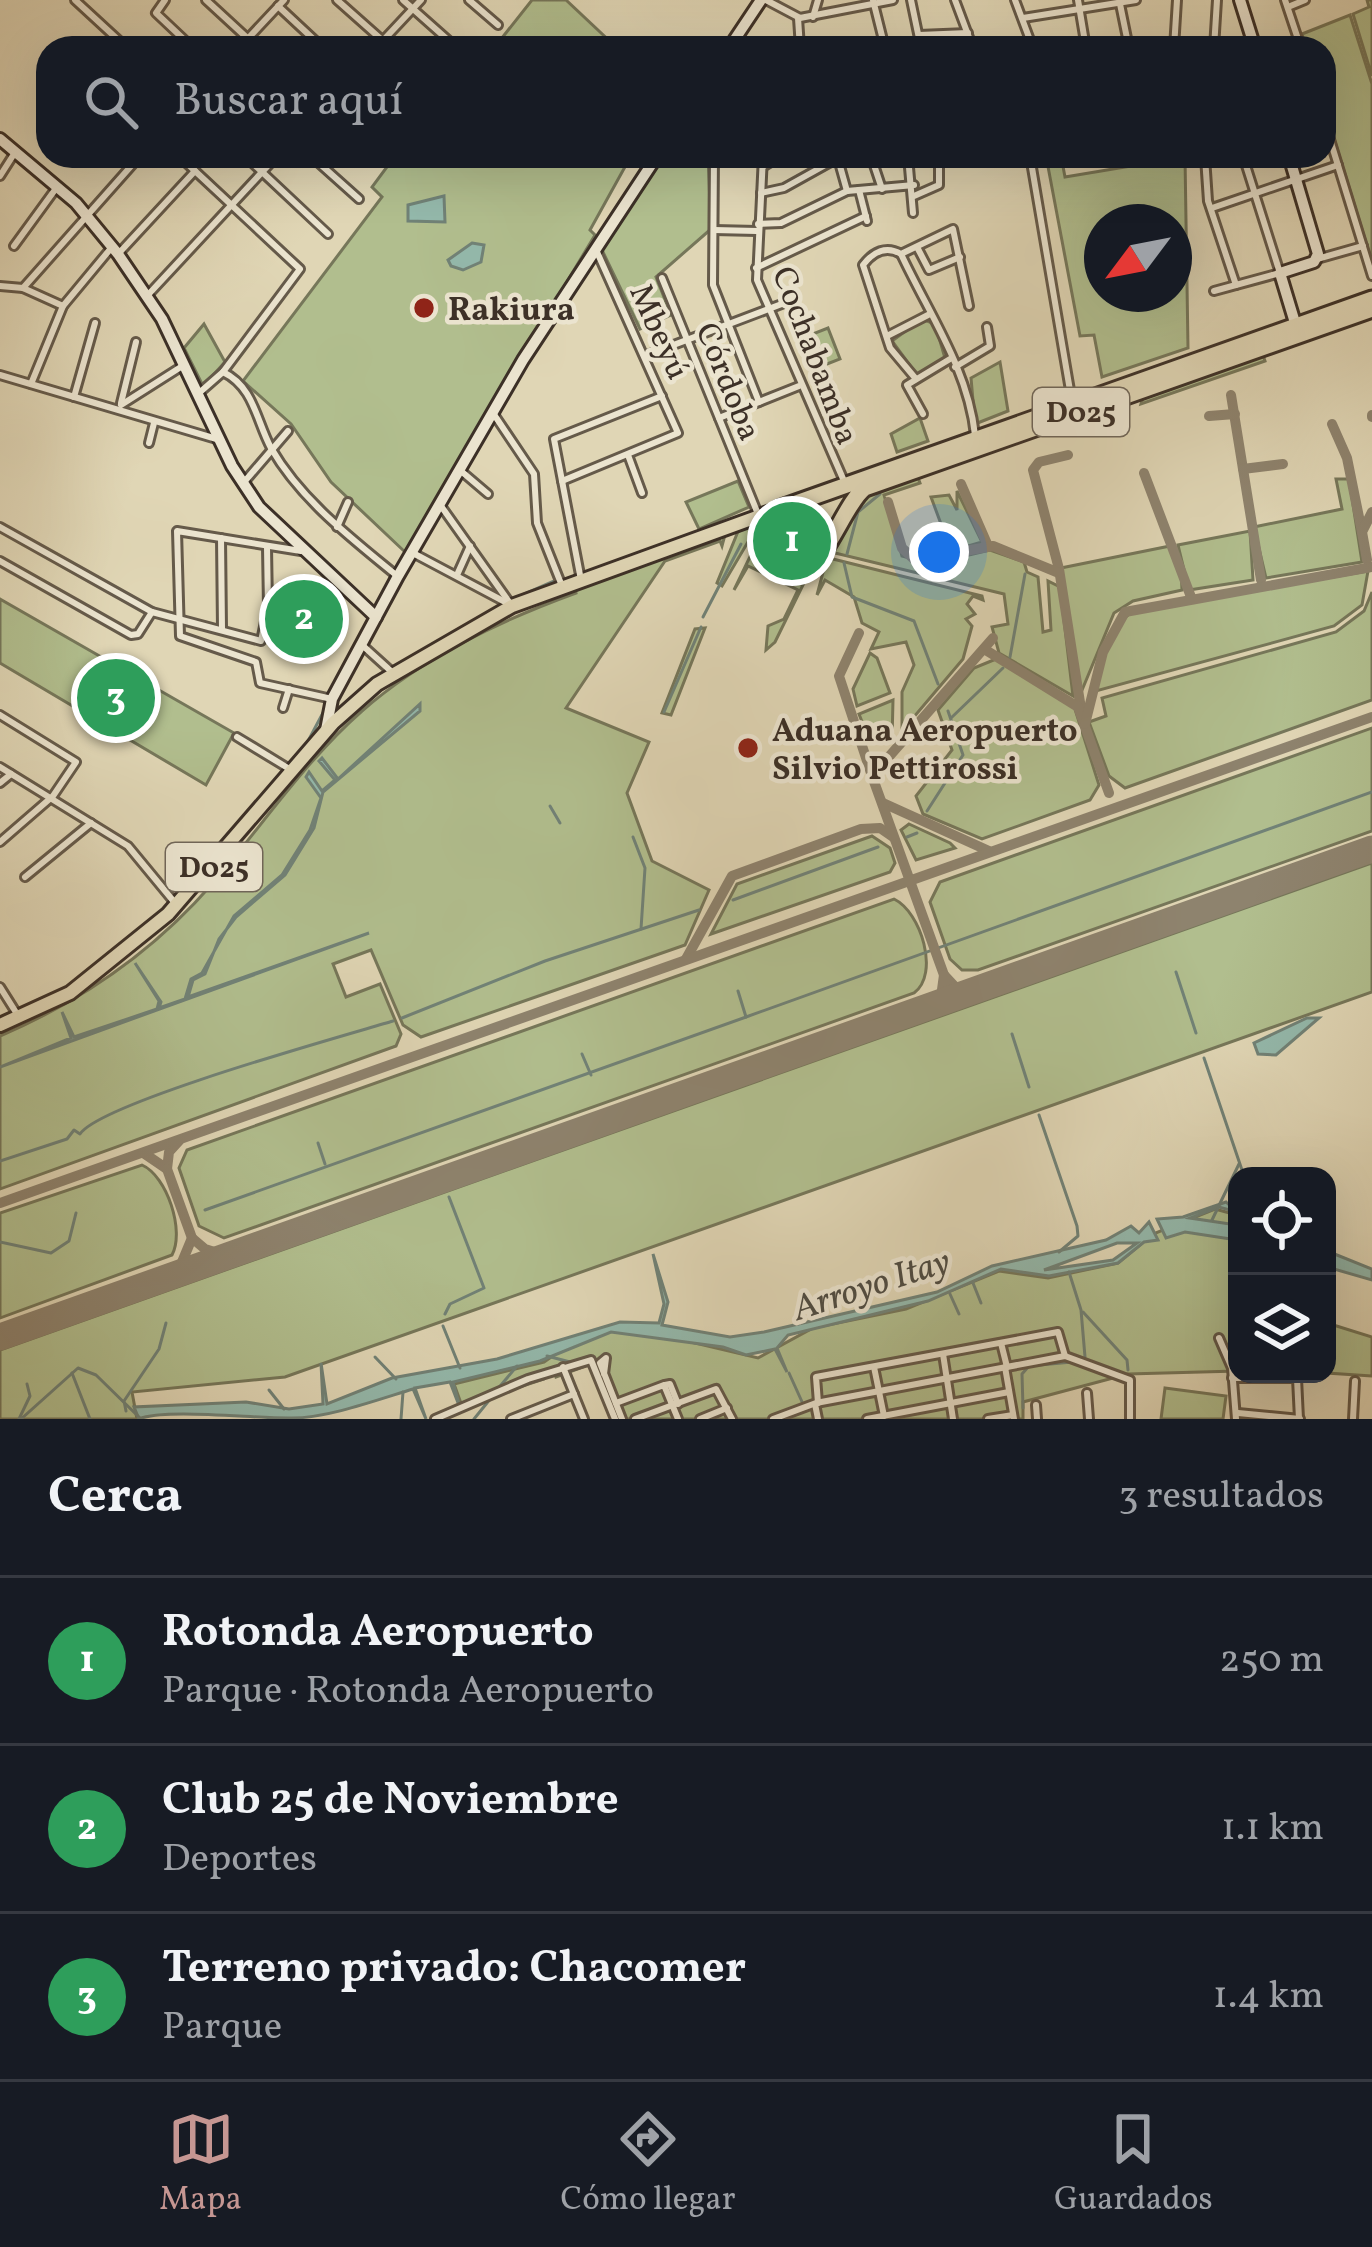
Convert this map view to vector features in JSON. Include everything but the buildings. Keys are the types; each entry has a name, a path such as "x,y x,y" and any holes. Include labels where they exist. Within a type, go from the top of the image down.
{"highway":[{"name":"D025","path":"767,515 763,556 780,571 802,572 822,554 851,501 865,488 1372,299"},
{"name":"D025","path":"767,515 1073,405 1372,309"},
{"name":"D025","path":"767,515 806,510 819,521 825,538 822,554"}],"main road":[{"name":"D025","path":"0,1025 56,1001 177,905 329,728 393,674 512,606 767,515"}],"street":[{"path":"75,0 112,36"},
{"path":"165,0 155,13 180,36"},
{"path":"206,0 245,36"},
{"path":"216,9 225,0"},
{"path":"337,0 372,36"},
{"path":"403,0 443,36"},
{"path":"387,36 421,0"},
{"path":"742,0 798,18 892,0"},
{"path":"813,17 818,0"},
{"path":"910,0 919,35 968,33"},
{"path":"956,0 969,36"},
{"path":"1015,0 1030,36"},
{"path":"1078,0 1084,36"},
{"path":"1023,18 1136,0"},
{"path":"1175,36 1177,0"},
{"path":"1215,36 1217,0"},
{"path":"1240,0 1251,36"},
{"path":"1297,36 1286,4 1305,0"},
{"path":"475,2 498,25"},
{"path":"1120,2 1127,36"},
{"path":"251,36 281,3 312,36"},
{"path":"741,36 761,3"},
{"path":"874,3 882,36"},
{"path":"798,18 799,36"},
{"path":"0,139 86,214 115,250 185,364 242,484 301,551 376,617"},
{"path":"0,176 14,153"},
{"path":"1336,158 1372,276"},
{"path":"23,288 129,168"},
{"path":"192,168 300,270 223,372 199,393"},
{"path":"258,168 328,234"},
{"path":"147,296 266,168"},
{"path":"324,168 359,199"},
{"path":"329,728 331,699 398,576 493,413 649,168"},
{"path":"714,168 712,285 759,402"},
{"name":"Cochabamba","path":"764,168 756,268 831,462 847,485"},
{"path":"761,193 784,188 818,168"},
{"path":"840,168 847,191"},
{"path":"876,168 882,188"},
{"path":"910,168 913,213"},
{"path":"914,196 939,185 939,168"},
{"path":"1032,168 1073,405"},
{"path":"1207,168 1212,208 1236,285"},
{"path":"1247,168 1296,326"},
{"path":"1292,168 1317,259"},
{"path":"1212,208 1328,168"},
{"path":"31,384 63,306 195,171"},
{"path":"714,230 782,223 847,191 914,185"},
{"path":"14,246 57,187"},
{"path":"756,268 866,219 860,190"},
{"path":"916,379 893,354 862,267 870,255 885,249 901,254 954,230 968,306"},
{"path":"1214,291 1363,246"},
{"path":"917,247 929,270 960,257"},
{"name":"Mbeyú","path":"595,249 647,356 677,435 628,455"},
{"path":"901,254 969,390 976,439"},
{"name":"Córdoba","path":"662,278 719,418 767,515"},
{"path":"0,286 23,288 63,306"},
{"path":"647,356 787,302"},
{"path":"890,335 928,315"},
{"path":"74,397 95,323"},
{"path":"923,414 907,385 990,346 987,327"},
{"path":"119,408 136,342"},
{"path":"119,408 185,364"},
{"path":"223,372 244,387 272,450 337,527 398,576"},
{"path":"0,375 220,440"},
{"path":"719,418 800,386"},
{"path":"581,580 554,439 664,395"},
{"path":"493,413 534,474 537,523 562,586"},
{"path":"148,443 154,423"},
{"path":"242,484 288,431"},
{"path":"562,481 628,455 642,493"},
{"path":"460,471 488,494"},
{"path":"337,527 348,502"},
{"path":"440,504 512,606"},
{"path":"0,527 152,612 261,640 267,632 267,547"},
{"path":"301,551 176,532 184,642 256,662 257,682 331,699"},
{"path":"221,538 222,629"},
{"path":"458,575 470,546"},
{"path":"412,553 512,606"},
{"path":"0,561 134,636 152,612"},
{"path":"361,644 393,674"},
{"path":"283,709 290,689"},
{"path":"0,715 75,762 51,797 0,842"},
{"path":"237,737 293,771"},
{"path":"0,766 128,846 177,905"},
{"path":"0,783 11,774"},
{"path":"25,877 91,823"},
{"path":"0,987 19,1017"},
{"path":"818,1419 816,1377 1058,1332 1065,1356"},
{"path":"1219,1338 1228,1366"},
{"path":"988,1419 1013,1417 1001,1343"},
{"path":"943,1354 953,1419"},
{"path":"772,1419 816,1403 1065,1356 1130,1380 1130,1419"},
{"path":"435,1419 501,1390 592,1360 618,1419"},
{"path":"563,1367 584,1419"},
{"path":"874,1367 884,1417"},
{"path":"604,1374 618,1419"},
{"path":"1353,1419 1355,1381"},
{"path":"1233,1383 1237,1416 1300,1419 1299,1383"},
{"path":"616,1403 664,1385 678,1419"},
{"path":"635,1419 718,1389 732,1419"},
{"path":"867,1419 1009,1392"},
{"path":"1088,1393 1089,1419"},
{"path":"511,1419 574,1394"},
{"path":"1036,1406 1036,1419"},
{"path":"700,1419 728,1408"}],"green space":[{"path":"532,0 566,0 604,36 504,36"},
{"path":"1367,0 1372,0 1372,76 1353,14 1369,7"},
{"path":"1350,15 1372,84 1372,262 1336,145 1336,36 1302,34"},
{"name":"Rakiura","path":"386,168 624,168 590,230 595,235 405,552 331,482 291,424 243,381 382,197 372,187"},
{"path":"656,168 708,168 711,229 656,277 671,315 640,329 602,250"},
{"path":"1048,168 1063,168 1065,177 1119,168 1185,168 1186,204 1084,204 1084,312 1187,312 1188,348 1102,377 1094,335 1080,336"},
{"path":"922,319 935,324 945,358 917,375 892,341"},
{"path":"204,324 225,362 203,386 184,348"},
{"path":"828,328 840,359 822,366 810,335"},
{"path":"1263,355 1265,361 1141,404 1143,397"},
{"path":"1000,362 1008,411 975,424 971,378"},
{"path":"920,418 928,441 897,452 891,434"},
{"path":"917,475 920,483 884,495 902,556 931,564 990,550 1024,562 1027,572 1038,577 1043,632 1051,630 1048,581 1060,587 1073,696 999,653 992,627 1008,624 1004,594 835,553 833,547 859,497"},
{"path":"1336,479 1349,479 1362,562 1266,578 1254,527 1342,509"},
{"path":"738,481 749,507 699,529 686,502"},
{"path":"957,491 982,542 951,551 931,497 949,495 957,510"},
{"path":"783,511 808,515 822,545 800,570 775,566 761,536"},
{"path":"752,525 755,530 722,586 717,583 739,529"},
{"path":"726,531 722,546 720,541 665,561 566,708 649,742 627,793 652,861 709,890 685,945 421,1037 403,1025 371,950 333,964 346,997 380,984 401,1034 396,1046 0,1189 0,1036 88,990 166,931 213,883 322,751 362,711 411,674 491,628 576,593 574,585"},
{"path":"1250,531 1253,580 1189,590 1178,545"},
{"path":"756,544 779,574 803,585 775,642 766,650 768,626 784,619 798,590 748,566 734,590"},
{"path":"1170,546 1181,567 1182,590 1133,601 1114,613 1080,695 1061,568"},
{"path":"826,561 982,596 983,600 973,596 967,604 975,614 966,619 972,626 963,659 902,731 902,692 914,665 906,642 871,649 879,632 862,623 854,597 825,580 817,595"},
{"path":"1368,571 1362,605 1334,626 1096,691 1094,682 1117,624 1133,611"},
{"path":"298,587 332,604 309,651 275,634"},
{"path":"1372,592 1372,700 1125,788 1109,776 1089,722 1106,716 1102,698 1336,632 1364,611"},
{"path":"0,599 234,733 206,785 0,663"},
{"path":"705,628 671,715 662,713 695,629"},
{"path":"870,653 877,658 890,693 857,706 853,689"},
{"path":"996,659 1074,706 1099,785 1090,800 982,839 923,814 916,796 952,750 938,710 974,668"},
{"path":"893,700 892,741 870,742 859,714"},
{"path":"1372,728 1372,831 978,970 962,970 950,959 930,902 940,882"},
{"path":"909,824 955,848 916,860 901,830"},
{"path":"872,836 890,848 895,863 890,872 711,934 737,884"},
{"path":"1372,863 1372,992 285,1377 132,1392 137,1419 0,1419 0,1350"},
{"path":"894,899 912,916 924,944 926,972 914,993 224,1238 199,1226 179,1168 187,1150"},
{"path":"142,1165 159,1180 171,1205 176,1232 172,1255 0,1318 0,1213"},
{"path":"1215,1209 1228,1213 1228,1371 1128,1374 1023,1402 1023,1419 618,1419 596,1362 556,1377 554,1370 544,1379 462,1406 454,1384 544,1362 571,1343 623,1326 758,1358 813,1328 906,1309 999,1271 1048,1278 1118,1263 1153,1234"},
{"path":"1336,1326 1372,1337 1372,1376 1336,1374"},
{"path":"1165,1388 1226,1396 1223,1419 1161,1419"}],"water":[{"path":"444,196 445,222 408,221 408,205"},
{"path":"472,243 484,245 481,262 463,270 451,266 448,260"},
{"path":"420,704 420,711 323,792 314,828 285,875 227,929 234,916 282,875 310,830 321,798 306,777 309,772 322,791 335,780 319,761 322,758 338,779"},
{"path":"369,933 0,1067 71,1038 62,1012 74,1037 157,1009 159,1001 135,963 161,1002 159,1008 185,999 191,979 202,973 214,952 205,974 193,980 188,997"},
{"path":"1307,1018 1319,1018 1276,1055 1258,1054 1254,1043"},
{"path":"1226,1202 1228,1210 1219,1207 1190,1218 1228,1224 1228,1239 1185,1232 1166,1238 1157,1219 1183,1217"},
{"path":"1149,1222 1158,1240 1144,1242 1118,1263 1049,1276 1001,1269 928,1301 788,1335 777,1348 787,1372 775,1349 746,1355 723,1347 611,1332 540,1361 453,1382 460,1408 450,1382 415,1388 426,1419 413,1389 306,1417 190,1414 139,1419 134,1407 246,1402 289,1409 323,1404 321,1363 327,1404 392,1378 497,1359 620,1322 659,1323 664,1304 653,1254 668,1302 662,1325 730,1337 937,1292 992,1266 1106,1240 1131,1226 1139,1233","holes":["1117,1243 1137,1243 1113,1260 1044,1270"]},
{"path":"1336,1255 1372,1269 1372,1280 1336,1270"}],"waterway":[{"path":"847,554 858,512 880,494"},
{"path":"748,500 752,511"},
{"path":"703,617 741,544"},
{"path":"844,563 852,597 914,621 938,684"},
{"path":"1010,657 1025,574"},
{"path":"524,594 556,580"},
{"path":"664,712 701,627"},
{"path":"951,718 1003,668"},
{"path":"307,743 325,709"},
{"path":"927,811 963,755 948,711"},
{"path":"746,1017 1372,792"},
{"path":"550,806 560,823"},
{"path":"907,837 917,833"},
{"path":"633,837 645,868 641,929"},
{"path":"733,900 878,847"},
{"path":"402,1018 545,961 699,910"},
{"path":"1176,972 1196,1033"},
{"path":"205,1210 746,1017 738,991"},
{"path":"0,1161 67,1139 74,1130 80,1134 130,1105 393,1021"},
{"path":"1012,1034 1029,1087"},
{"path":"582,1054 591,1075"},
{"path":"1204,1058 1241,1167"},
{"path":"1039,1115 1077,1226 1078,1236 1059,1252"},
{"path":"318,1143 325,1164"},
{"path":"1212,1220 1239,1164"},
{"path":"445,1314 450,1304 484,1288 449,1197"},
{"path":"0,1242 51,1253 69,1241 76,1213"},
{"path":"1069,1272 1081,1310 1085,1357"},
{"path":"973,1283 981,1303"},
{"path":"950,1294 959,1314"},
{"path":"1083,1312 1127,1360 1128,1370"},
{"path":"126,1411 124,1401 159,1349 166,1323"},
{"path":"443,1326 460,1368"},
{"path":"547,1356 574,1363"},
{"path":"375,1357 396,1379"},
{"path":"1023,1408 1022,1374 1029,1366 1072,1362"},
{"name":"Arroyo Itay","path":"496,1391 517,1366"},
{"name":"Arroyo Itay","path":"21,1419 78,1368 96,1375 141,1419"},
{"path":"72,1373 90,1419"},
{"path":"789,1373 803,1404"},
{"path":"19,1419 30,1396 27,1384"},
{"path":"269,1390 284,1409"},
{"path":"401,1419 403,1392"},
{"name":"Arroyo Itay","path":"474,1419 491,1398"}],"taxiway":[{"path":"1231,395 1261,580"},
{"path":"1209,416 1235,414"},
{"path":"1332,424 1347,458 1362,532"},
{"path":"1068,455 1039,462 1033,470 1059,569 1082,715"},
{"path":"1243,469 1283,464"},
{"path":"1144,473 1191,597"},
{"path":"961,484 988,546"},
{"path":"888,502 902,548 915,560 993,546 1059,573"},
{"path":"1367,560 1362,532 1372,512"},
{"path":"1085,724 1103,652 1125,612 1372,567"},
{"path":"859,633 839,676 872,776"},
{"path":"944,975 872,776 993,638"},
{"path":"984,649 1078,707 1109,793"},
{"path":"0,1203 1372,717"},
{"path":"883,803 989,851"},
{"path":"686,959 732,876 861,829 880,828 893,837"},
{"path":"930,1007 941,997 944,975 957,989 971,992"},
{"path":"145,1154 167,1169 169,1152 179,1141"},
{"path":"167,1169 192,1238"},
{"path":"177,1274 192,1238 205,1249 227,1256"}],"runway":[{"path":"0,1337 1372,849"}],"place":[{"name":"Rakiura","path":"424,308"},
{"name":"Rotonda Aeropuerto","path":"792,541"},
{"name":"Club 25 de Noviembre","path":"304,619"},
{"name":"Terreno privado: Chacomer","path":"116,698"},
{"name":"Aduana Aeropuerto Silvio Pettirossi","path":"748,748"}]}
